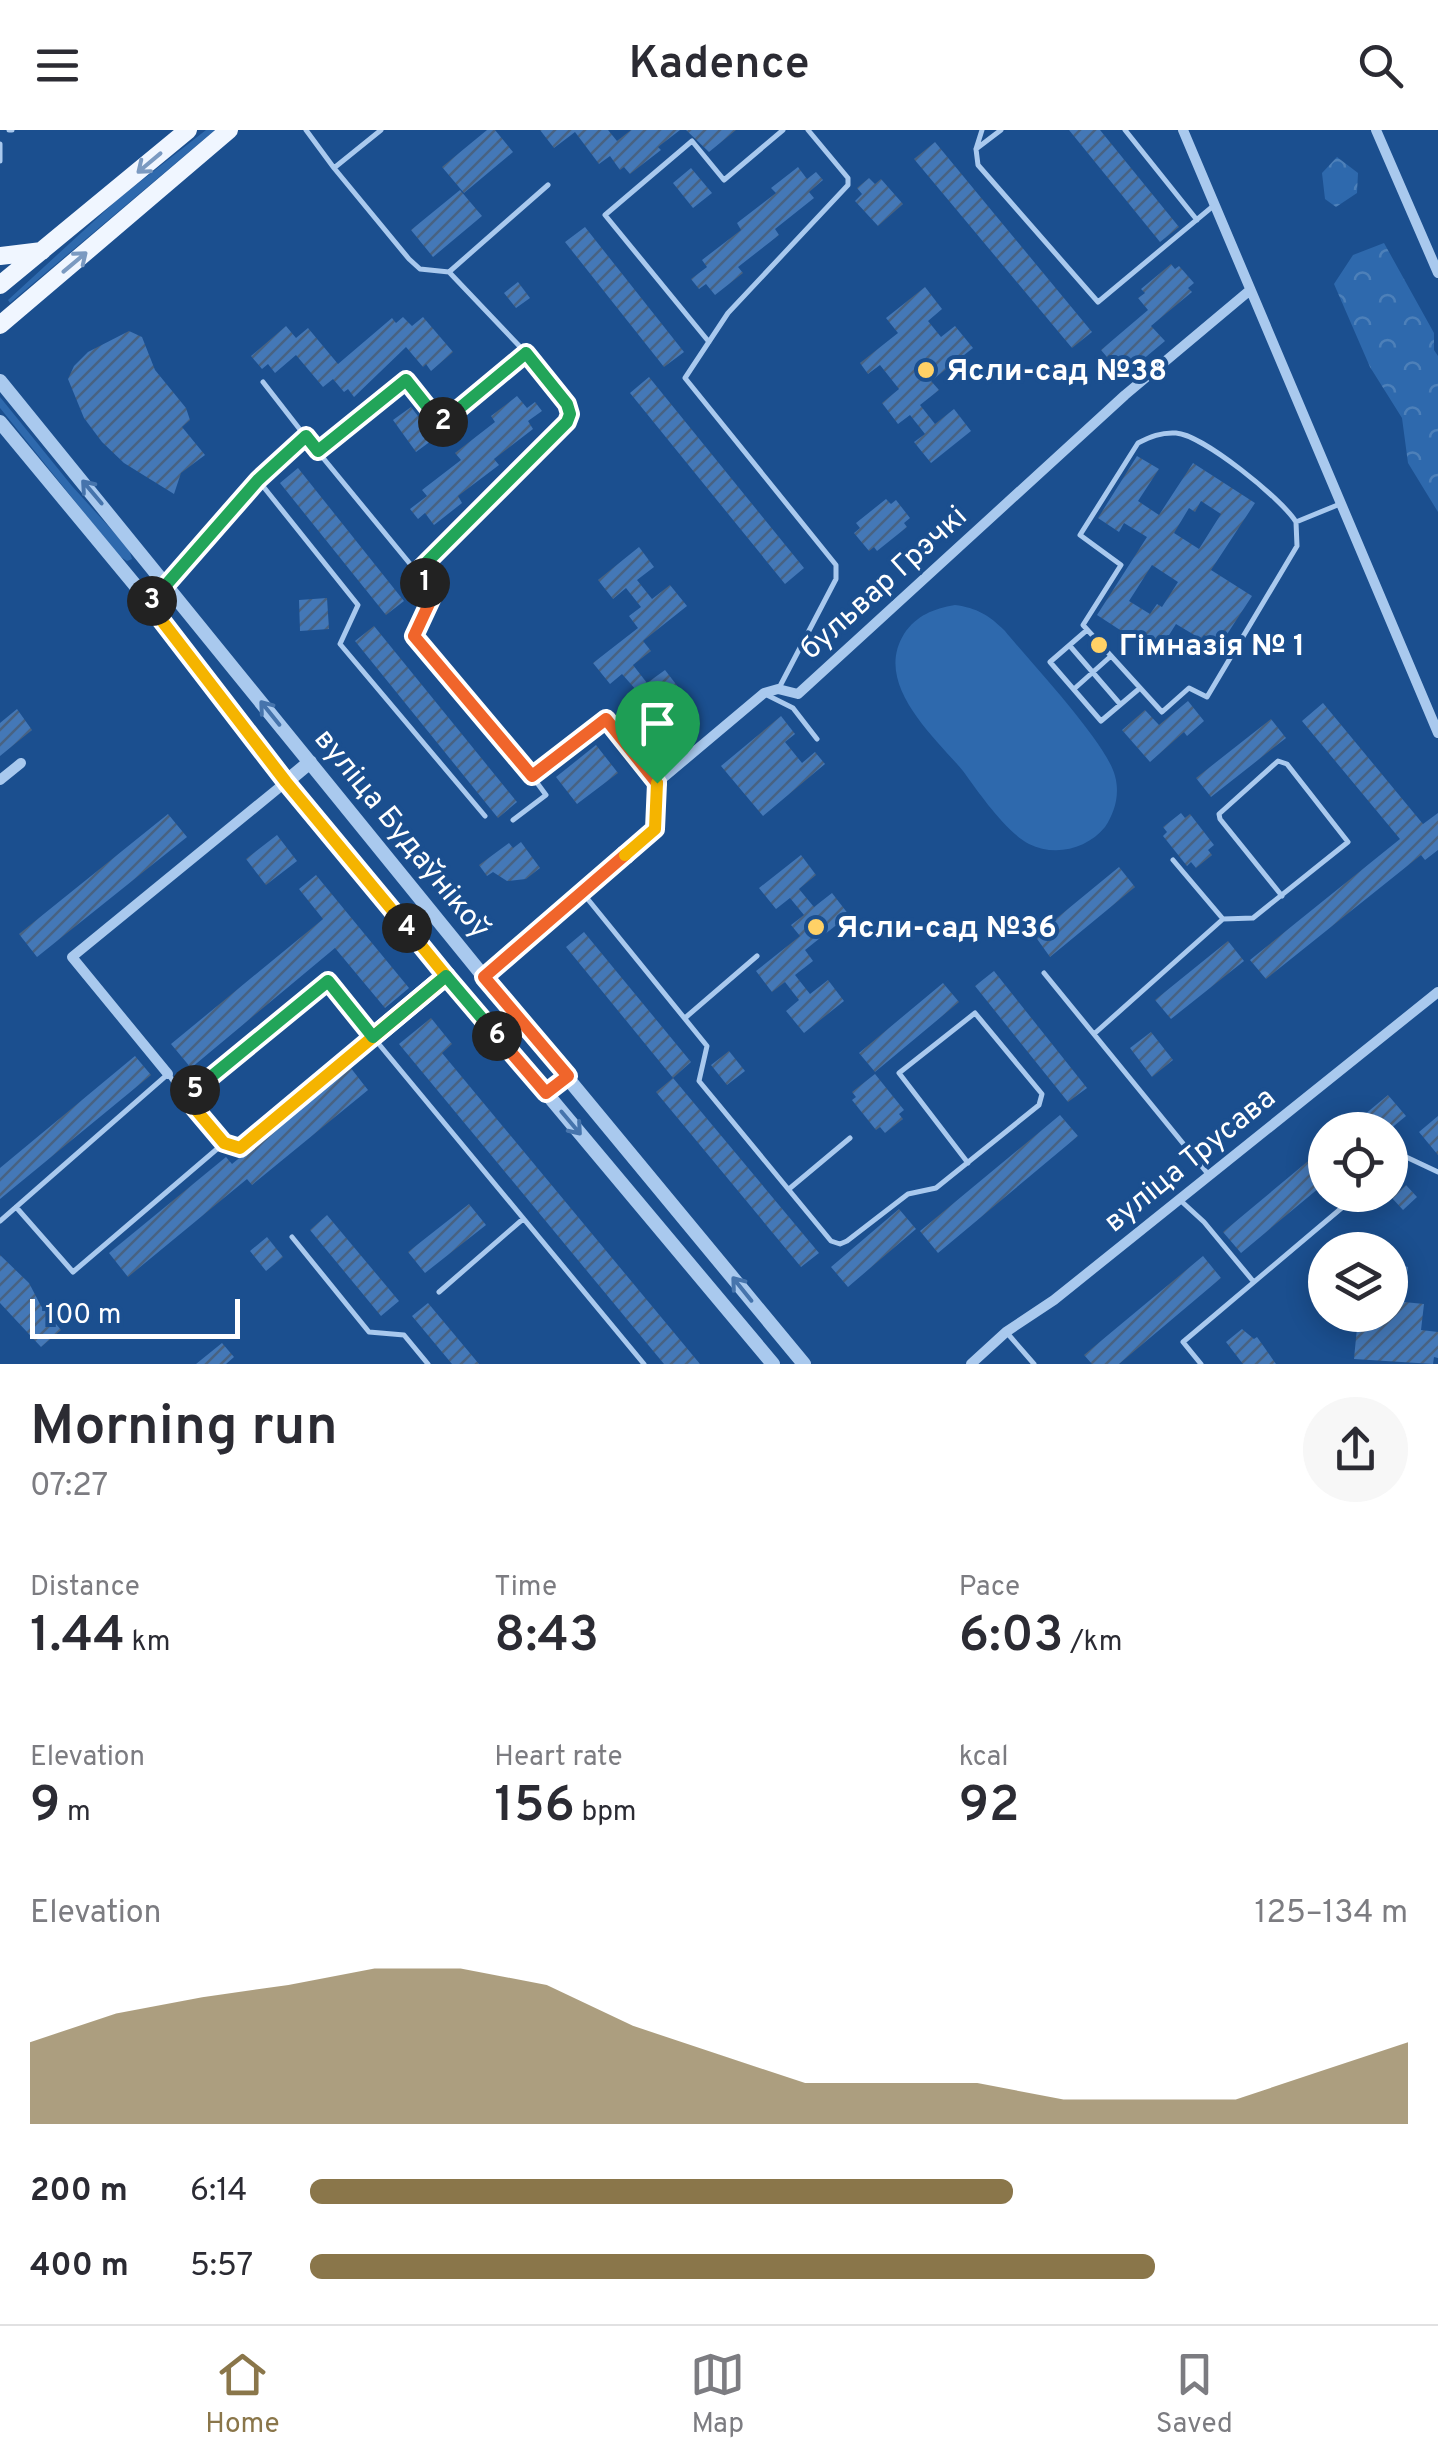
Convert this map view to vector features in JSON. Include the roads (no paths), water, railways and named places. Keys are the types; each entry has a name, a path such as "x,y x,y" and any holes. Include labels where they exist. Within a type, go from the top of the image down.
{"main road":[{"path":"0,285 188,130"},
{"path":"0,324 230,130"},
{"path":"0,256 42,251"}],"street":[{"path":"1183,130 1438,733"},
{"path":"1376,130 1432,248 1438,273"},
{"name":"бульвар Грэчкі","path":"657,783 764,693 778,688 798,694 1125,395 1249,291"},
{"name":"вуліца Будаўнікоў","path":"0,381 804,1364"},
{"name":"вуліца Будаўнікоў","path":"2,429 149,604 286,782 773,1364"},
{"path":"149,604 166,586"},
{"path":"168,1074 72,957 310,762"},
{"path":"0,780 21,763"},
{"path":"484,977 655,829 657,783"},
{"name":"вуліца Трусава","path":"971,1364 1006,1332 1054,1300 1438,992"},
{"path":"546,1093 568,1076"}],"lane":[{"path":"306,130 409,259 420,268 449,272 526,353 567,404 570,414 567,422 417,572"},
{"path":"334,168 381,130"},
{"path":"709,342 605,215 692,141 724,180 783,130"},
{"path":"778,688 838,572 836,565 686,382 687,372 728,313 848,185 848,178 808,130"},
{"path":"982,130 976,150 978,165 1098,302 1214,206"},
{"path":"976,150 1001,130"},
{"path":"1125,130 1198,220"},
{"path":"0,144 0,161"},
{"path":"449,272 548,185"},
{"path":"318,451 406,380 441,424 526,353"},
{"path":"262,382 434,593 414,636 546,794 513,820"},
{"path":"1180,433 1216,451 1288,509 1296,522 1297,546 1207,696 1189,688 1162,712 1088,630 1083,625 1121,564 1080,534 1138,444 1153,435 1180,433"},
{"path":"166,586 258,480 306,436"},
{"path":"258,480 358,605 340,644 484,816"},
{"path":"1296,522 1340,504"},
{"path":"1088,630 1050,662 1101,720 1140,688"},
{"path":"1070,646 1120,704"},
{"path":"1074,689 1111,656"},
{"path":"764,693 792,708 817,738"},
{"path":"532,776 606,719 657,783"},
{"path":"1094,1034 1223,919 1253,918 1282,896 1344,846 1348,838 1287,764 1278,761 1219,814 1282,896"},
{"path":"1172,860 1223,919"},
{"path":"582,892 707,1046 699,1081 831,1241 840,1244 908,1194 936,1188 968,1162 1042,1100 1042,1094 976,1013 899,1074 968,1162"},
{"path":"685,1018 757,956"},
{"path":"1044,973 1208,1174"},
{"path":"0,1220 168,1074 224,1143 240,1148 446,976"},
{"path":"186,1098 328,981 644,1364"},
{"path":"789,1189 850,1138"},
{"path":"16,1207 73,1272 224,1143"},
{"path":"1408,1158 1438,1172"},
{"path":"1180,1200 1204,1222 1252,1281"},
{"path":"1202,1364 1183,1342 1336,1212"},
{"path":"439,1292 523,1219"},
{"path":"292,1237 369,1332 404,1335 428,1364"},
{"path":"1006,1332 1034,1364"}],"place":[{"name":"Ясли-сад №38","path":"926,370"},
{"name":"Гімназія № 1","path":"1099,645"},
{"name":"Ясли-сад №36","path":"816,927"}]}
